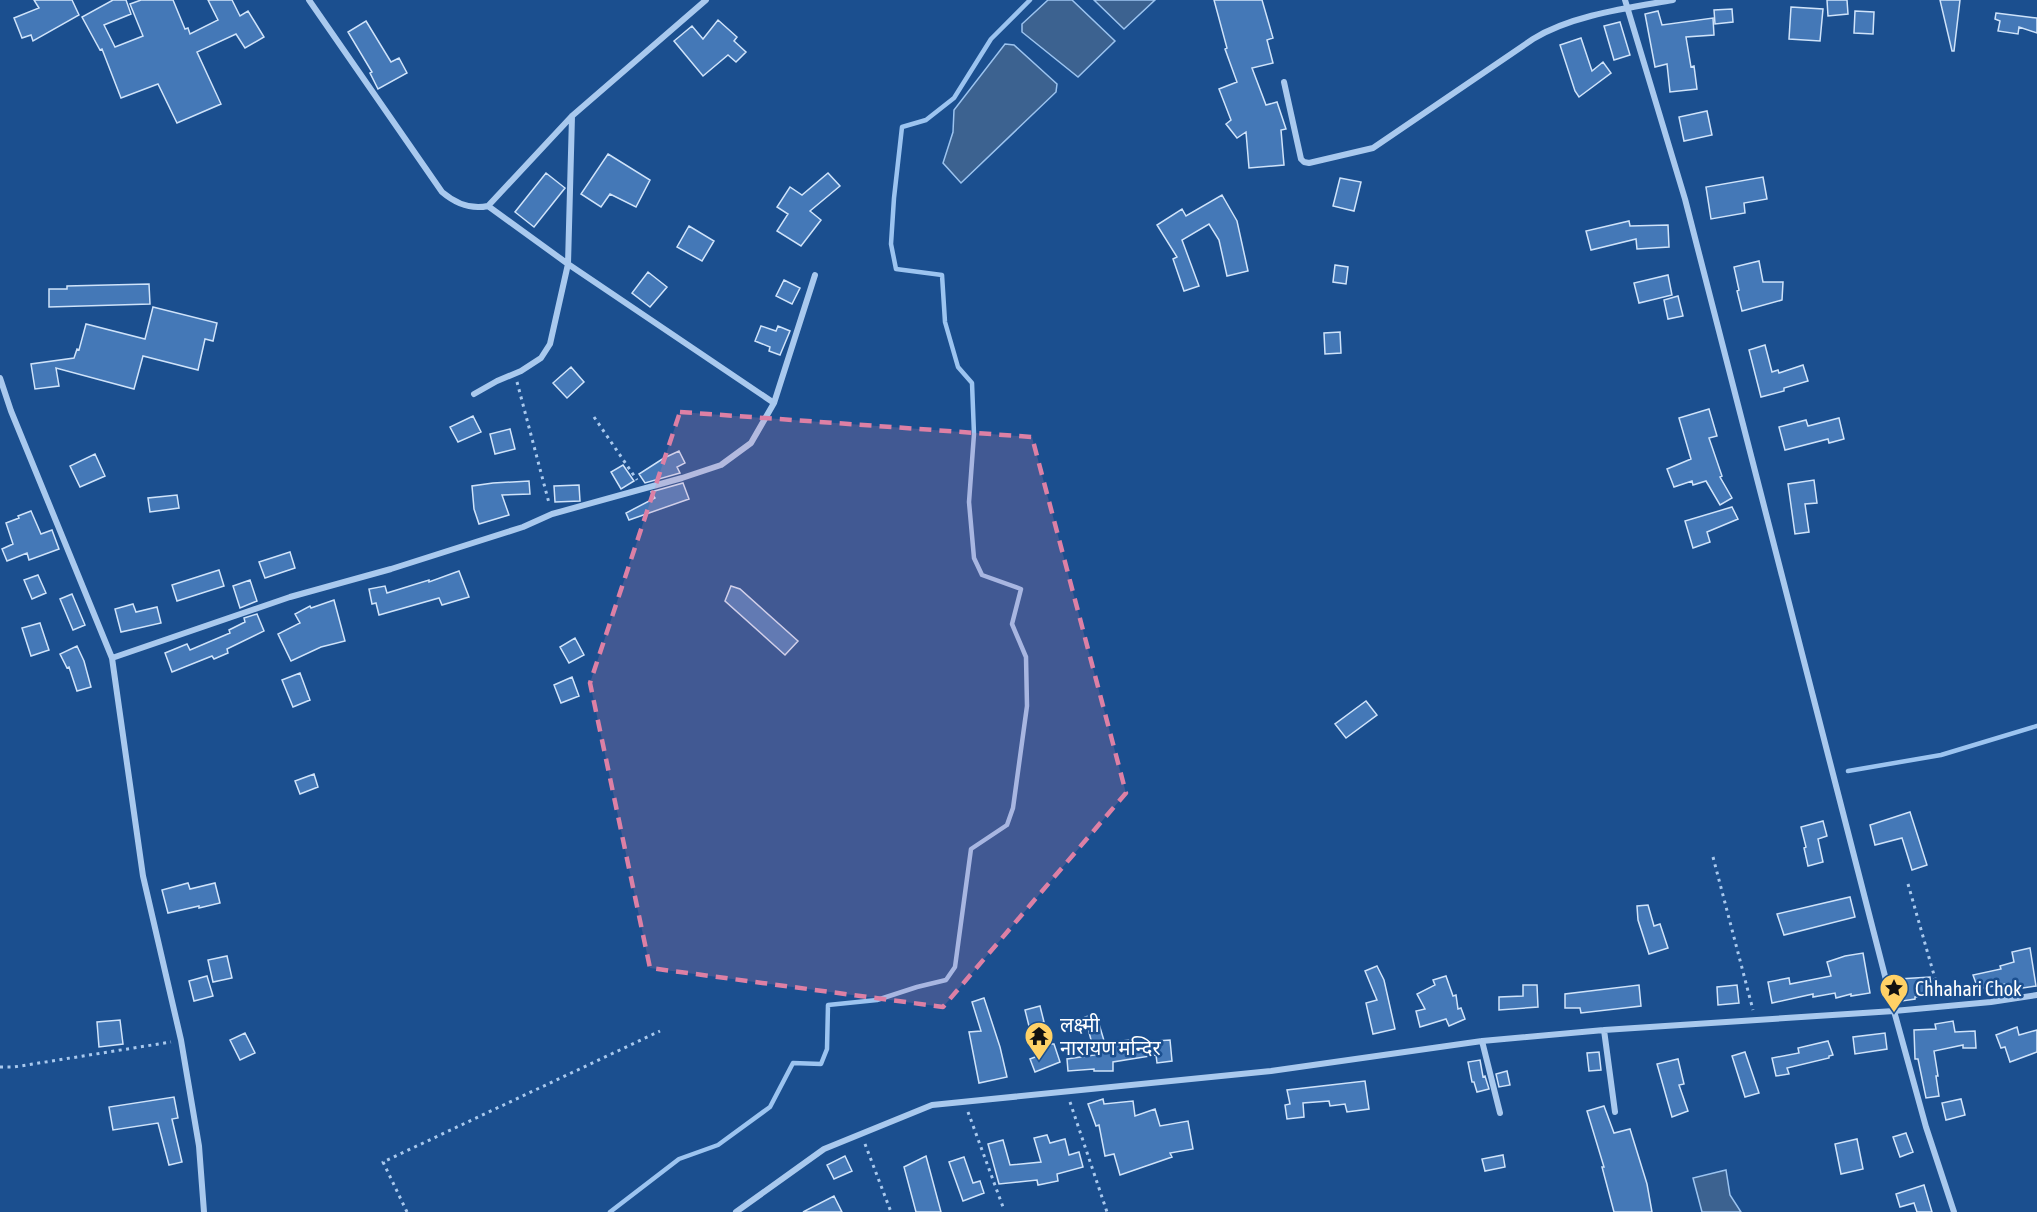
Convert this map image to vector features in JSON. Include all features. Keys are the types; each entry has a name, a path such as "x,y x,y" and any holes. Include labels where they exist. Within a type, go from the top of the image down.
{"street":[{"path":"309,0 442,192 453,201 480,208 488,206 572,116 706,0"},
{"path":"1625,0 1685,199 1894,1011 1926,1127 1954,1212"},
{"path":"1284,82 1301,159 1309,163 1373,148 1542,34 1575,21 1627,8 1673,0"},
{"path":"474,394 521,371 541,358 550,344 568,264 572,116"},
{"path":"488,206 568,264 774,403"},
{"path":"112,658 290,597 391,569 524,527 552,514 721,465 751,443 774,403 815,275"},
{"path":"0,378 11,411 112,658 143,876 181,1040 199,1146 204,1212"},
{"path":"736,1212 824,1149 932,1105 1271,1071 1482,1041 1604,1030 1943,1007 2037,995"},
{"path":"1604,1030 1615,1112"},
{"path":"1482,1041 1500,1113"}],"path":[{"path":"521,371 516,379 552,514"},
{"path":"594,417 643,489"},
{"path":"1713,857 1755,1020"},
{"path":"1908,884 1943,1007"},
{"path":"407,1212 383,1162 660,1031"},
{"path":"0,1067 14,1067 181,1040"},
{"path":"1067,1091 1106,1212"},
{"path":"965,1101 1003,1207"},
{"path":"862,1134 891,1212"}],"highlighted area":[{"path":"680,412 1032,437 1126,793 943,1007 650,968 590,683"}],"water":[{"path":"1048,0 1072,0 1115,41 1078,77 1022,32 1022,24"},
{"path":"1094,0 1155,0 1124,29"},
{"path":"1005,44 1014,45 1057,84 1056,92 961,183 943,163 953,132 954,110"},
{"path":"1726,1170 1730,1195 1741,1212 1702,1212 1693,1178"}],"building":[{"path":"34,0 72,0 79,15 33,41 31,35 22,38 14,18 39,8"},
{"path":"113,0 126,0 131,14 104,25 115,47 143,36 130,4 141,0 173,0 185,29 188,28 190,34 218,20 208,0 232,0 240,16 248,11 264,37 245,48 236,34 197,52 221,104 177,123 158,84 121,98 102,49 100,50 82,17"},
{"path":"1214,0 1262,0 1273,38 1267,40 1273,63 1252,68 1266,105 1277,102 1286,129 1281,130 1284,165 1249,168 1246,132 1237,138 1226,124 1231,120 1219,89 1237,82 1225,49 1227,48"},
{"path":"1827,0 1847,0 1848,14 1828,16"},
{"path":"1940,0 1960,0 1954,51 1952,51"},
{"path":"1791,7 1823,9 1820,41 1789,39"},
{"path":"1732,9 1733,22 1715,24 1714,10"},
{"path":"1658,11 1662,25 1713,18 1714,35 1686,37 1691,67 1694,66 1697,89 1670,92 1667,64 1655,67 1645,14"},
{"path":"1855,11 1874,12 1873,34 1854,33"},
{"path":"1996,13 2037,18 2037,33 2019,27 2018,34 1998,31 2000,21 1995,19"},
{"path":"718,20 737,37 734,41 746,52 736,62 728,55 703,76 674,41 692,26 703,39"},
{"path":"366,21 391,62 399,58 407,73 378,89 370,73 372,72 348,32"},
{"path":"1620,22 1630,55 1614,60 1604,26"},
{"path":"1581,38 1592,71 1603,62 1611,73 1579,97 1560,45"},
{"path":"1707,111 1712,135 1684,141 1679,117"},
{"path":"608,154 650,180 636,207 610,194 601,207 581,194"},
{"path":"546,173 565,188 534,227 515,212"},
{"path":"828,173 840,186 810,211 821,220 801,246 777,231 788,214 777,207 790,187 802,195"},
{"path":"1763,177 1767,199 1744,203 1745,213 1711,219 1706,187"},
{"path":"1340,178 1361,182 1354,211 1333,206"},
{"path":"1222,195 1237,221 1248,271 1227,276 1219,240 1209,224 1182,240 1199,286 1184,291 1173,259 1177,257 1157,225 1182,209 1186,216"},
{"path":"1629,221 1630,226 1668,225 1669,247 1637,249 1636,239 1591,250 1586,231"},
{"path":"689,226 714,241 702,261 677,247"},
{"path":"1759,261 1763,282 1783,282 1782,300 1742,311 1734,267"},
{"path":"1335,265 1348,267 1346,284 1333,282"},
{"path":"648,272 667,287 650,307 632,293"},
{"path":"1668,275 1672,295 1639,303 1634,283"},
{"path":"784,280 800,288 792,304 776,296"},
{"path":"149,284 150,304 49,307 49,289 67,289 67,286"},
{"path":"1678,296 1683,316 1668,319 1664,300"},
{"path":"153,307 217,323 213,341 205,339 198,370 143,356 134,389 56,368 59,386 35,389 31,364 74,358 77,349 79,350 86,324 145,339"},
{"path":"761,326 776,331 778,326 790,331 780,355 769,351 770,347 755,341"},
{"path":"1340,332 1341,353 1325,354 1324,333"},
{"path":"1765,345 1772,372 1778,370 1779,373 1803,365 1808,381 1761,397 1749,350"},
{"path":"571,367 584,382 567,398 553,383"},
{"path":"1709,409 1717,436 1709,438 1722,476 1720,477 1732,498 1720,505 1706,481 1693,485 1692,481 1674,487 1667,469 1691,459 1679,418"},
{"path":"473,416 481,432 458,442 450,427"},
{"path":"1839,418 1844,439 1829,443 1828,439 1785,450 1779,427 1806,420 1808,426"},
{"path":"510,429 515,449 495,454 490,434"},
{"path":"679,451 685,463 677,467 680,473 645,483 639,474"},
{"path":"95,454 105,476 80,487 70,466"},
{"path":"623,465 634,481 621,489 611,472"},
{"path":"1814,480 1817,503 1805,504 1809,532 1795,534 1788,484"},
{"path":"529,481 530,494 502,495 509,515 479,524 474,509 472,486"},
{"path":"683,483 689,499 629,520 626,513 655,498 651,492"},
{"path":"579,485 580,501 555,502 554,486"},
{"path":"177,495 179,508 150,512 148,498"},
{"path":"1732,507 1738,519 1707,532 1710,542 1693,548 1685,521"},
{"path":"31,511 41,534 52,530 59,549 29,560 27,553 7,561 2,549 13,544 6,523"},
{"path":"290,552 295,568 265,578 259,562"},
{"path":"219,570 224,586 177,601 172,585"},
{"path":"459,571 469,597 442,605 439,598 379,615 376,603 372,604 369,589 385,586 387,593"},
{"path":"38,575 46,593 32,599 24,580"},
{"path":"250,580 257,601 240,608 233,586"},
{"path":"731,586 740,589 798,641 785,655 725,601"},
{"path":"72,594 85,625 73,630 60,599"},
{"path":"334,600 345,641 321,647 291,661 278,634 300,623 295,614 310,606 311,608"},
{"path":"133,604 136,612 157,607 161,623 121,632 115,609"},
{"path":"257,614 264,631 227,649 228,653 214,659 212,656 172,672 165,653 187,644 190,650 230,633 229,630 245,622 244,618"},
{"path":"40,623 49,650 31,656 22,628"},
{"path":"575,638 584,655 569,663 560,647"},
{"path":"77,646 91,687 77,691 69,667 67,668 60,654"},
{"path":"300,673 310,700 293,707 282,680"},
{"path":"572,677 579,696 561,703 554,685"},
{"path":"1366,701 1377,715 1346,738 1335,724"},
{"path":"314,774 318,787 300,794 295,781"},
{"path":"1910,812 1927,865 1912,870 1902,838 1875,845 1870,825"},
{"path":"1823,821 1827,836 1818,839 1823,862 1808,866 1801,827"},
{"path":"188,883 190,889 215,883 220,903 168,913 162,890"},
{"path":"1850,897 1855,917 1784,935 1777,914"},
{"path":"1648,905 1654,926 1660,924 1668,948 1649,954 1638,920 1637,906"},
{"path":"2030,948 2036,986 2023,988 2022,985 2006,989 2005,984 1978,989 1973,975 2001,969 2000,966 2014,962 2012,952"},
{"path":"1863,953 1870,993 1836,998 1835,993 1813,997 1813,994 1772,1003 1768,982 1789,978 1790,984 1831,976 1827,962"},
{"path":"227,956 232,978 213,982 208,960"},
{"path":"1377,966 1384,980 1395,1029 1373,1034 1366,1003 1377,1000 1365,971"},
{"path":"207,976 213,996 194,1001 189,981"},
{"path":"1446,976 1453,996 1456,995 1458,1009 1461,1008 1465,1019 1449,1026 1446,1019 1420,1027 1416,1011 1425,1009 1417,994 1435,985 1433,980"},
{"path":"1930,977 1932,996 1915,997 1915,999 1902,1001 1899,979"},
{"path":"1523,985 1537,985 1538,1007 1499,1010 1499,997 1523,996"},
{"path":"1639,985 1641,1006 1581,1013 1580,1008 1565,1008 1565,994"},
{"path":"1737,985 1739,1003 1718,1005 1717,987"},
{"path":"984,998 1007,1077 979,1083 969,1032 981,1031 972,1002"},
{"path":"1040,1006 1044,1022 1029,1026 1025,1010"},
{"path":"1096,1014 1105,1044 1139,1038 1140,1042 1170,1040 1172,1061 1157,1063 1156,1055 1113,1062 1113,1071 1094,1071 1094,1069 1068,1071 1067,1059 1095,1055 1085,1017"},
{"path":"120,1020 123,1044 99,1047 97,1022"},
{"path":"1953,1021 1955,1032 1975,1031 1976,1048 1963,1048 1963,1045 1934,1051 1939,1096 1926,1098 1918,1059 1915,1059 1914,1030 1936,1029 1935,1024"},
{"path":"2017,1027 2019,1035 2037,1030 2037,1052 2010,1062 2005,1047 2001,1048 1996,1035"},
{"path":"245,1033 255,1053 240,1060 230,1040"},
{"path":"1885,1033 1887,1049 1855,1054 1853,1037"},
{"path":"1828,1041 1833,1055 1829,1058 1787,1068 1789,1074 1776,1076 1772,1058 1799,1053 1798,1048"},
{"path":"1054,1044 1060,1062 1035,1072 1030,1059 1043,1054 1040,1047"},
{"path":"1599,1052 1601,1070 1589,1071 1587,1053"},
{"path":"1745,1052 1759,1093 1745,1097 1732,1056"},
{"path":"1678,1059 1684,1084 1679,1085 1688,1111 1672,1117 1657,1064"},
{"path":"1480,1060 1483,1077 1485,1076 1489,1089 1477,1092 1472,1082 1468,1062"},
{"path":"1507,1071 1510,1085 1499,1087 1496,1074"},
{"path":"1365,1081 1369,1109 1347,1112 1345,1104 1330,1106 1329,1101 1303,1103 1304,1117 1287,1119 1285,1105 1290,1104 1287,1090"},
{"path":"174,1097 178,1118 172,1119 182,1162 169,1165 158,1123 113,1130 109,1107"},
{"path":"1103,1099 1104,1104 1133,1101 1135,1116 1155,1109 1160,1126 1188,1121 1193,1149 1170,1153 1172,1157 1120,1175 1114,1154 1105,1156 1099,1125 1096,1126 1088,1104"},
{"path":"1961,1099 1965,1115 1946,1120 1942,1103"},
{"path":"1604,1106 1614,1133 1630,1129 1647,1184 1652,1212 1614,1212 1602,1167 1604,1167 1587,1111"},
{"path":"1906,1133 1913,1152 1900,1157 1893,1137"},
{"path":"1047,1135 1050,1143 1065,1139 1069,1155 1079,1152 1083,1167 1057,1174 1058,1181 1038,1185 1037,1180 999,1184 988,1144 1003,1140 1010,1165 1041,1162 1034,1138"},
{"path":"1857,1139 1863,1169 1841,1174 1835,1144"},
{"path":"1503,1155 1505,1167 1485,1171 1482,1159"},
{"path":"845,1156 852,1171 834,1179 827,1165"},
{"path":"926,1156 941,1212 916,1212 904,1167"},
{"path":"964,1157 973,1183 980,1181 984,1193 963,1201 949,1162"},
{"path":"1924,1185 1932,1212 1917,1212 1914,1203 1900,1207 1896,1194"},
{"path":"834,1196 842,1212 803,1212"}],"waterway":[{"path":"610,1212 679,1159 718,1145 770,1107 793,1063 821,1064 827,1049 828,1005 877,1000 946,980 955,967 971,849 1007,825 1013,808 1027,706 1026,657 1012,624 1021,589 982,575 974,558 969,502 974,434 972,383 958,367 945,322 942,275 896,269 891,244 902,127 926,120 954,98 991,39 1030,0"},
{"path":"1848,771 1941,755 2037,726"}],"place":[{"name":"Chhahari Chok","path":"1894,1014"},
{"name":"लक्ष्मी नारायण मन्दिर","path":"1039,1062"}]}
